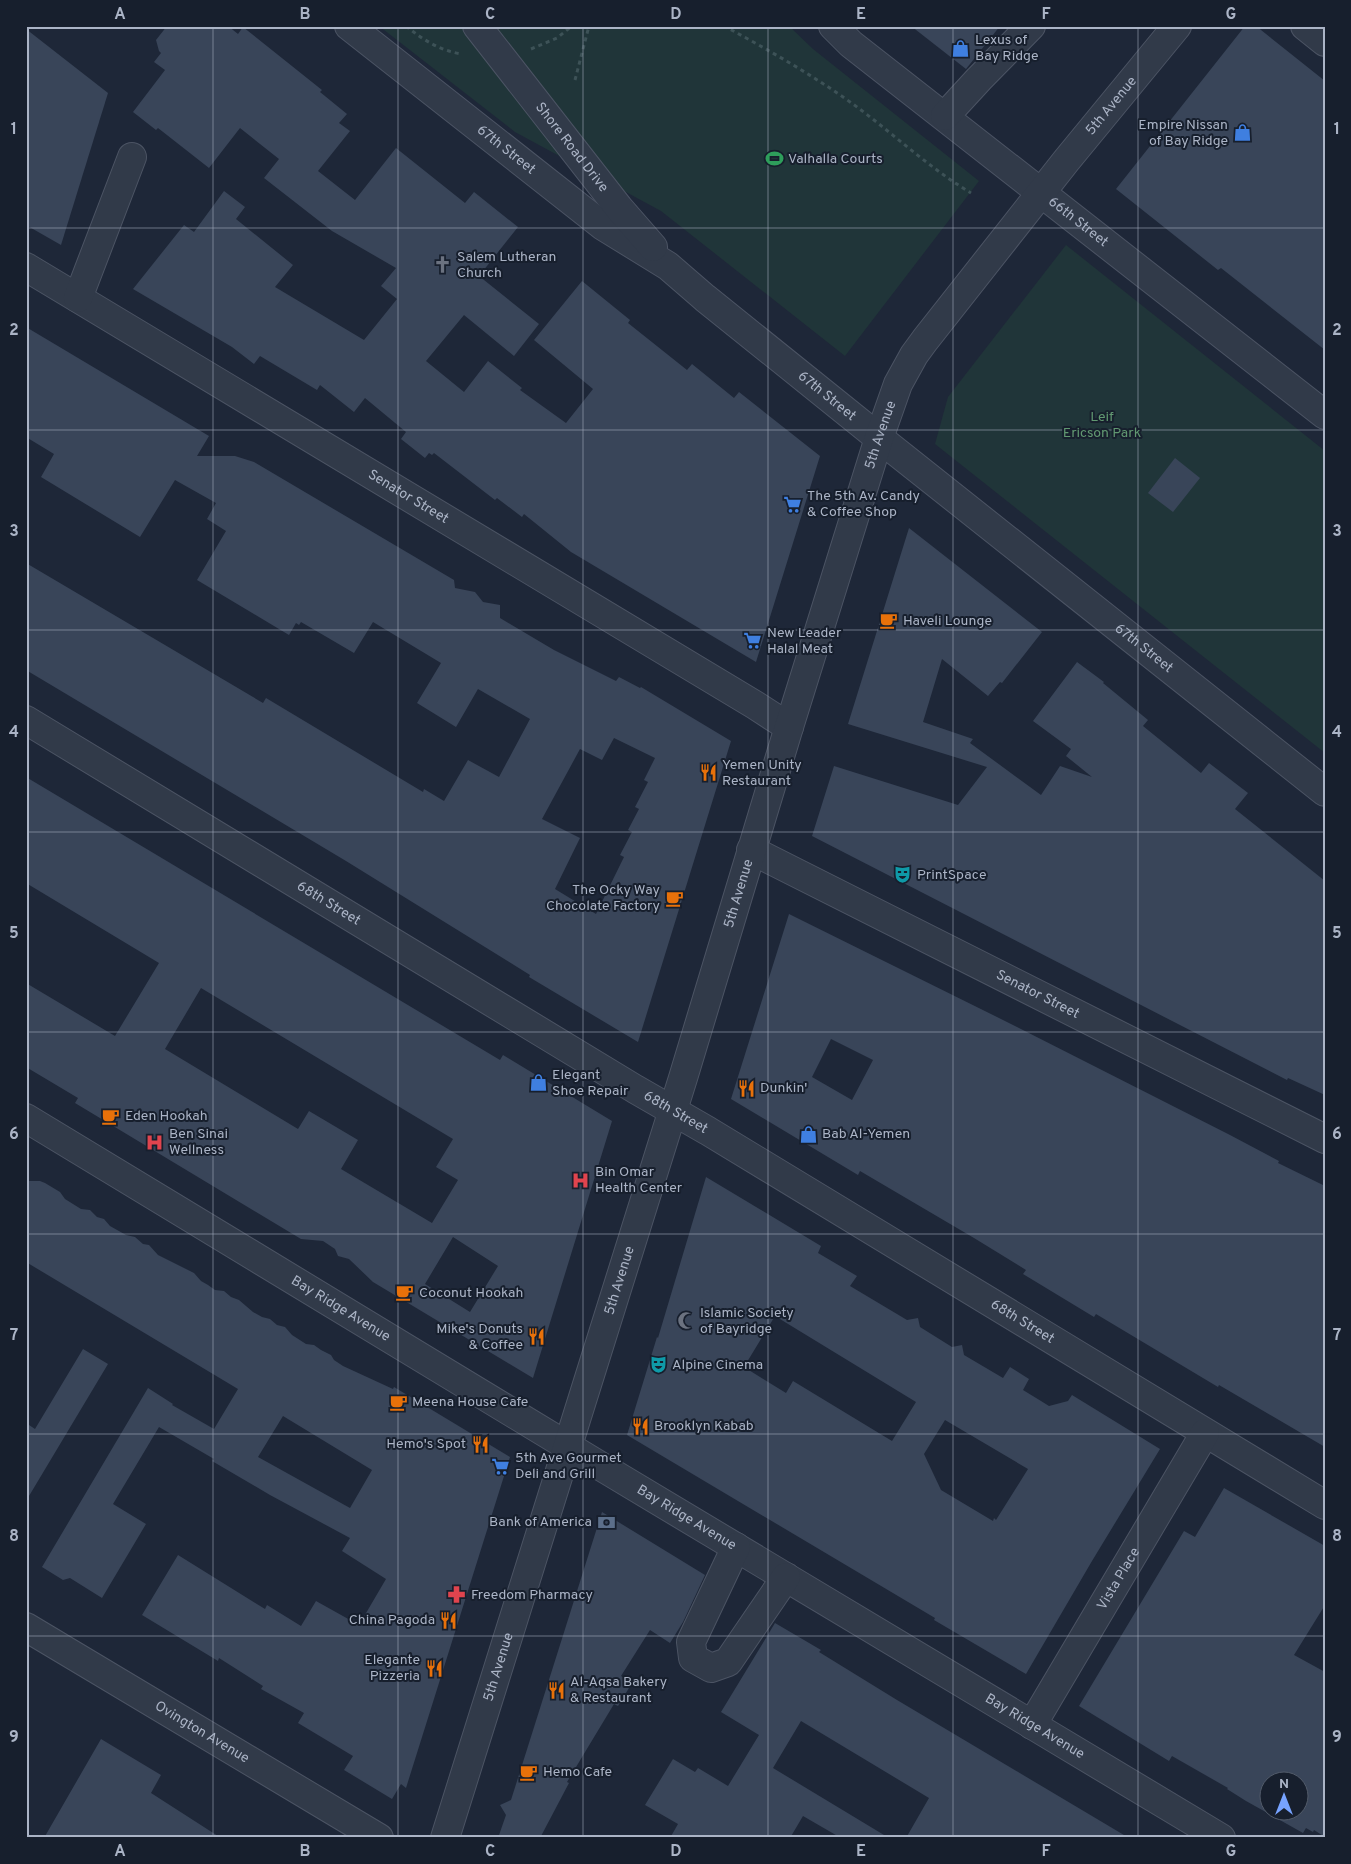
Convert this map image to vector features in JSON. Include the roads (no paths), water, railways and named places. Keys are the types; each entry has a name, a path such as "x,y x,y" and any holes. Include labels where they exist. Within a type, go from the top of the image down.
{"street":[{"name":"67th Street","path":"349,26 603,226 668,266 879,438 1325,792"},
{"name":"Shore Road Drive","path":"477,26 614,201 668,266"},
{"path":"816,26 842,35"},
{"path":"945,116 1031,26"},
{"name":"5th Avenue","path":"445,1838 673,1110 751,850 879,438 898,384 914,355 1042,192 1177,26"},
{"path":"1304,26 1325,42"},
{"name":"66th Street","path":"842,35 1325,415"},
{"path":"78,298 132,157"},
{"name":"Senator Street","path":"26,267 789,727"},
{"name":"68th Street","path":"26,720 635,1090 673,1110 1325,1505"},
{"name":"Senator Street","path":"751,850 1325,1139"},
{"name":"Bay Ridge Avenue","path":"26,1118 1221,1838"},
{"name":"Vista Place","path":"1032,1725 1205,1433"},
{"path":"736,1547 691,1642 693,1658 711,1668 728,1662 786,1577"},
{"name":"Ovington Avenue","path":"26,1627 379,1838"}],"place":[{"name":"Lexus of Bay Ridge","path":"961,48"},
{"name":"Empire Nissan of Bay Ridge","path":"1242,133"},
{"name":"Valhalla Courts","path":"774,159"},
{"name":"Salem Lutheran Church","path":"443,265"},
{"name":"The 5th Av. Candy & Coffee Shop","path":"793,504"},
{"name":"Haveli Lounge","path":"889,621"},
{"name":"New Leader Halal Meat","path":"753,641"},
{"name":"Yemen Unity Restaurant","path":"708,773"},
{"name":"PrintSpace","path":"903,875"},
{"name":"The Ocky Way Chocolate Factory","path":"674,898"},
{"name":"Elegant Shoe Repair","path":"538,1083"},
{"name":"Dunkin'","path":"746,1088"},
{"name":"Eden Hookah","path":"111,1116"},
{"name":"Bab Al-Yemen","path":"808,1134"},
{"name":"Ben Sinai Wellness","path":"155,1142"},
{"name":"Bin Omar Health Center","path":"581,1180"},
{"name":"Coconut Hookah","path":"405,1293"},
{"name":"Islamic Society of Bayridge","path":"686,1321"},
{"name":"Mike's Donuts & Coffee","path":"537,1337"},
{"name":"Alpine Cinema","path":"658,1365"},
{"name":"Meena House Cafe","path":"398,1402"},
{"name":"Brooklyn Kabab","path":"640,1426"},
{"name":"Hemo's Spot","path":"480,1444"},
{"name":"5th Ave Gourmet Deli and Grill","path":"501,1466"},
{"name":"Bank of America","path":"606,1522"},
{"name":"Freedom Pharmacy","path":"457,1595"},
{"name":"China Pagoda","path":"449,1620"},
{"name":"Elegante Pizzeria","path":"434,1668"},
{"name":"Al-Aqsa Bakery & Restaurant","path":"556,1690"},
{"name":"Hemo Cafe","path":"529,1772"}],"park label":[{"name":"Leif Ericson Park","path":"1102,426"}]}
